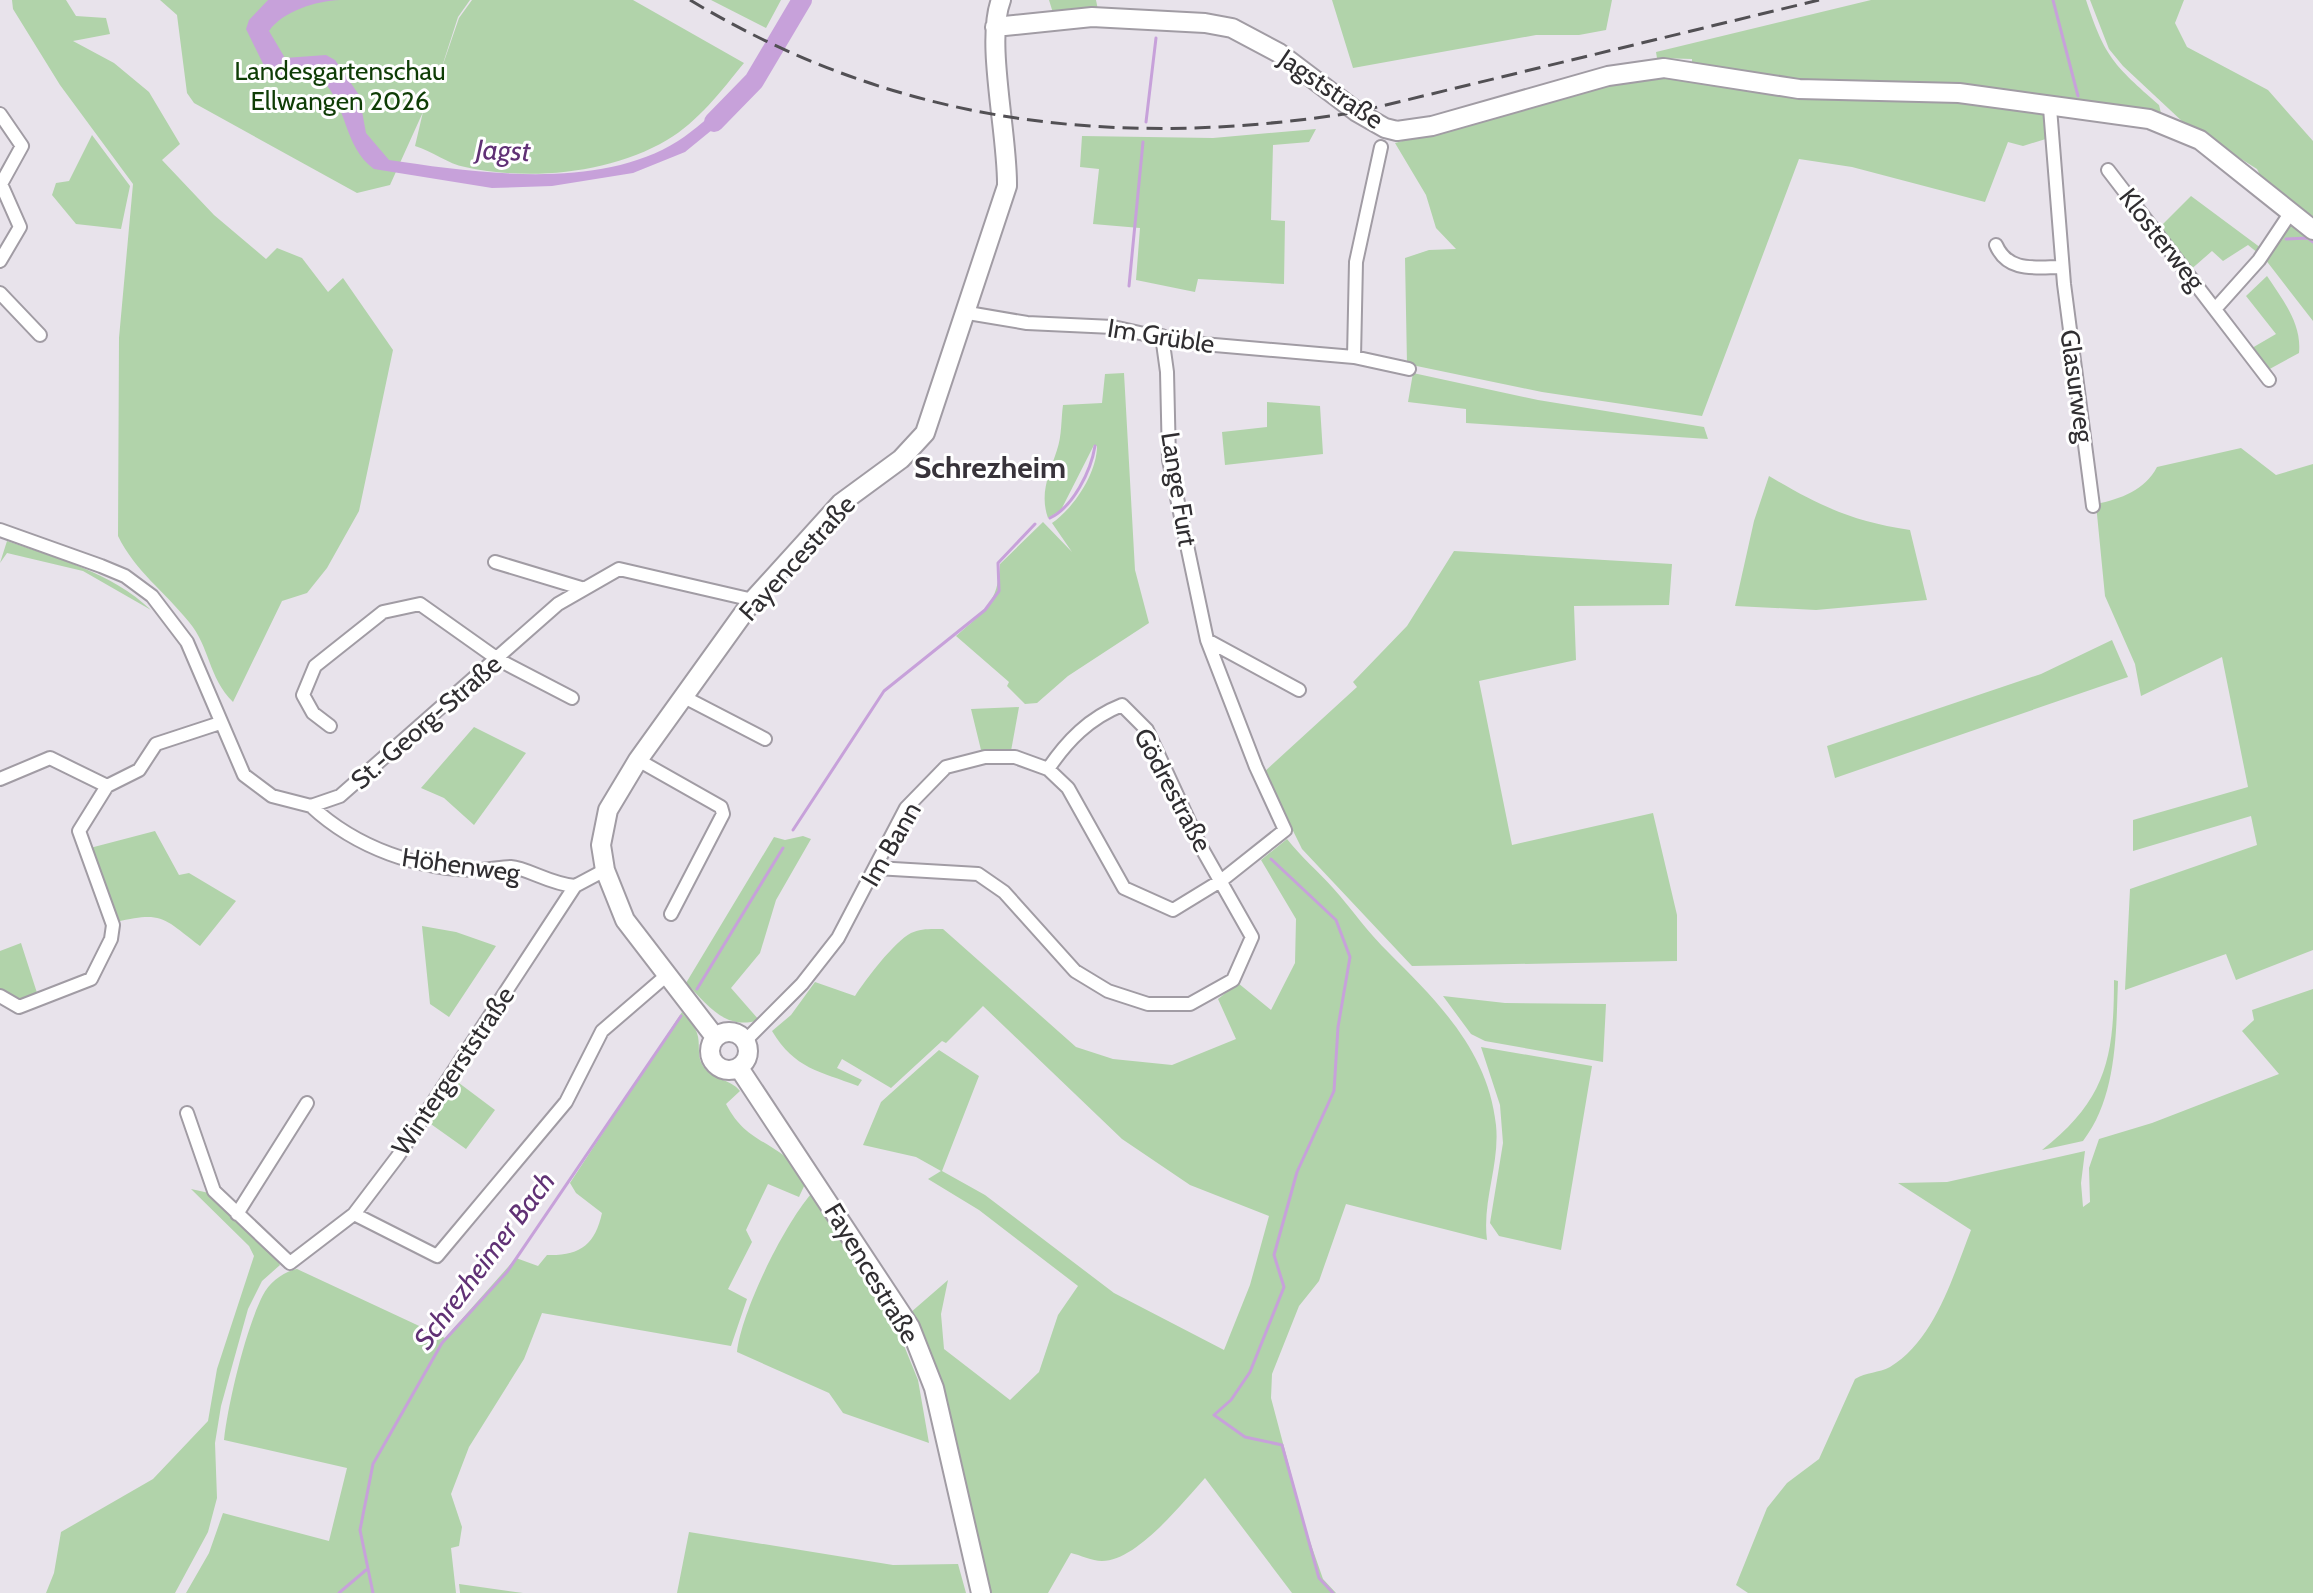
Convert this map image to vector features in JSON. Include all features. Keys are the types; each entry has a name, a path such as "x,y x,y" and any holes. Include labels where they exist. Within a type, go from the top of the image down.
{"street":[{"name":"Fayencestraße","path":"981,1593 934,1388 910,1327 739,1068 727,1071 715,1066 709,1055 715,1037 625,920 605,870 601,845 608,810 638,760 753,600 841,503 901,459 925,433 968,313 1007,186 1008,150 995,27 1001,0"},
{"name":"Jagststraße","path":"995,27 1092,17 1205,23 1232,28 1279,53 1357,112 1385,128 1397,131 1432,126 1608,76 1664,68 1799,89 1959,93 2050,108 2149,119 2200,140 2313,230"},
{"name":"Glasurweg","path":"2050,108 2062,267 2093,506"},
{"path":"0,114 22,146 1,184 20,227 0,261"},
{"path":"1354,357 1356,262 1381,147"},
{"name":"Klosterweg","path":"2108,170 2269,380"},
{"name":"Klosterweg","path":"2216,308 2259,260 2291,212"},
{"path":"1996,245 2001,257 2015,266 2062,267"},
{"path":"0,293 40,335"},
{"name":"Im Grüble","path":"968,313 1027,323 1113,327 1180,342 1354,357 1409,369"},
{"name":"Lange Furt","path":"1162,336 1167,372 1169,460 1207,640 1256,767 1285,830 1222,880"},
{"path":"0,530 125,576 152,596 187,642 244,775 272,796 311,806"},
{"path":"495,562 581,588"},
{"name":"St.-Georg-Straße","path":"311,806 340,796 581,588 619,569 753,600"},
{"path":"330,726 313,713 303,695 315,666 383,612 420,604 499,660 572,698"},
{"path":"1207,640 1299,690"},
{"path":"684,697 765,739"},
{"name":"Gödrestraße","path":"1048,769 1062,748 1089,723 1122,705 1147,730 1201,847 1222,880"},
{"path":"0,996 19,1007 91,979 111,939 113,925 79,831 107,786 139,770 156,744 220,723"},
{"name":"Im Bann","path":"745,1041 802,984 838,938 906,808 946,767 985,757 1015,757 1048,769"},
{"path":"0,779 50,758 107,786"},
{"path":"638,760 721,807 723,814 671,914"},
{"path":"876,868 978,874 1004,892 1075,971 1108,991 1148,1004 1190,1004 1233,980 1252,937 1222,880 1173,910 1124,888 1068,788 1048,769"},
{"name":"Höhenweg","path":"311,806 335,828 397,858 452,868 514,867 554,885 575,886"},
{"name":"Wintergerststraße","path":"237,1214 290,1263 354,1214 449,1081 575,886 605,870"},
{"path":"354,1214 437,1256 566,1102 602,1031 667,975"},
{"path":"715,1037 731,1032 745,1041 747,1059 739,1068"},
{"path":"187,1113 214,1191 237,1214 307,1103"}],"green space":[{"path":"12,0 66,0 76,16 106,18 110,34 73,41 114,63 149,92 180,144 162,160 214,215 266,259 277,248 302,258 328,292 343,278 393,350 359,511 327,568 307,593 282,601 233,702 219,682 196,632 142,571 118,536 119,338 133,184 60,85 13,9"},
{"name":"Landesgartenschau Ellwangen 2026","path":"160,0 470,0 458,17 438,79 459,18 472,0 633,0 744,63 699,115 667,140 620,161 568,172 489,171 452,163 415,146 423,112 390,185 357,193 194,103 187,93 177,15"},
{"path":"711,0 781,0 766,28"},
{"path":"1049,0 1096,0 1098,10 1053,13"},
{"path":"1332,0 1612,0 1606,30 1579,35 1536,35 1353,68"},
{"path":"1871,0 2086,0 2099,35 2113,59 2159,105 2161,113 2158,116 1793,81 1692,65 1692,59 1657,58 1656,52"},
{"path":"2090,0 2184,0 2175,23 2187,47 2268,90 2313,141 2313,225 2265,185 2257,169 2184,123 2123,66 2109,49"},
{"path":"1665,77 1828,99 1916,97 1949,102 1951,97 2047,111 2049,138 2023,146 2008,142 1985,202 1852,167 1799,159 1702,416 1542,392 1407,364 1405,258 1429,250 1456,249 1436,228 1426,195 1395,143 1611,84"},
{"path":"1316,129 1309,142 1273,145 1271,220 1285,221 1284,284 1198,279 1195,292 1136,280 1140,228 1093,224 1099,169 1080,167 1082,136 1213,138"},
{"path":"92,135 130,186 121,229 76,224 52,195 56,183 69,181"},
{"path":"2191,196 2261,248 2258,253 2248,245 2223,261 2212,251 2188,272 2156,231"},
{"path":"2291,212 2313,230 2313,321 2265,259"},
{"path":"2267,276 2294,322 2299,353 2266,371 2252,348 2276,334 2246,296"},
{"path":"1124,373 1135,570 1149,623 1068,676 1037,703 1025,704 1007,686 1009,682 956,636 975,620 993,597 1000,564 1043,522 1072,552 1052,523 1083,489 1093,467 1097,446 1094,445 1061,510 1048,518 1045,491 1059,445 1063,405 1102,403 1105,374"},
{"path":"1413,373 1538,400 1704,427 1708,439 1466,423 1466,409 1408,402"},
{"path":"1267,402 1320,406 1323,454 1225,465 1222,432 1267,427"},
{"path":"2241,448 2276,475 2313,464 2313,950 2236,980 2226,954 2125,990 2130,889 2257,845 2251,816 2133,851 2133,820 2248,787 2222,657 2141,696 2135,664 2105,596 2096,504 2131,492 2146,482 2157,467"},
{"path":"1769,476 1836,511 1910,530 1927,600 1816,610 1735,606 1754,521"},
{"path":"7,541 101,576 151,610 83,571 7,553 0,563"},
{"path":"1454,551 1672,564 1669,605 1574,606 1576,660 1479,681 1512,845 1653,813 1677,915 1677,961 1412,966 1302,849 1264,772 1357,687 1353,682 1407,626"},
{"path":"2112,640 2128,677 1835,778 1827,746 2041,674"},
{"path":"1019,707 1011,751 981,750 971,709"},
{"path":"474,727 526,753 474,825 444,798 421,788"},
{"path":"155,831 179,875 189,873 236,901 200,946 162,919 144,917 116,922 90,848"},
{"path":"803,836 811,839 776,900 760,953 731,988 759,1020 736,1022 727,1019 686,983 774,837 785,840"},
{"path":"1287,839 1442,1009 1472,1051 1491,1098 1496,1125 1487,1240 1346,1204 1319,1281 1299,1306 1272,1374 1271,1398 1306,1530 1323,1579 1336,1593 1292,1593 1205,1478 1172,1515 1130,1551 1102,1561 1071,1553 1048,1593 987,1593 910,1313 948,1280 941,1314 944,1349 1010,1400 1039,1372 1058,1315 1078,1286 979,1210 928,1179 941,1171 916,1157 863,1145 881,1102 939,1050 979,1076 942,1171 985,1195 1114,1293 1224,1350 1250,1285 1269,1216 1190,1185 1122,1139 983,1006 946,1043 942,1041 891,1088 842,1059 837,1068 862,1080 858,1086 809,1067 790,1054 772,1031 791,1015 815,982 855,996 904,938 919,930 943,929 1076,1047 1113,1059 1172,1065 1236,1039 1218,999 1238,983 1271,1010 1295,963 1296,919 1261,860"},
{"path":"422,926 456,932 496,946 449,1017 430,1004"},
{"path":"21,943 38,996 20,1003 0,991 0,951"},
{"path":"2114,980 2118,981 2115,1043 2103,1105 2083,1141 2042,1150 2080,1113 2102,1076 2112,1032"},
{"path":"2313,989 2313,1593 1748,1593 1736,1585 1767,1508 1787,1483 1819,1459 1855,1379 1890,1367 1906,1355 1919,1341 1941,1306 1971,1230 1898,1183 1947,1182 2085,1151 2081,1183 2083,1207 2090,1202 2089,1168 2099,1139 2152,1123 2279,1074 2242,1031 2254,1020 2252,1010"},
{"path":"1443,996 1505,1003 1606,1004 1603,1062 1485,1041 1471,1034"},
{"path":"682,1012 697,1033 703,1066 740,1091 726,1104 732,1115 745,1130 789,1159 806,1182 799,1197 768,1184 746,1230 752,1242 728,1289 747,1299 731,1346 542,1313 524,1359 469,1447 451,1494 462,1527 459,1546 451,1548 456,1593 186,1593 209,1553 223,1513 329,1541 347,1468 224,1440 244,1346 269,1286 282,1275 297,1269 445,1338 516,1258 538,1266 547,1255 577,1251 590,1241 602,1213 576,1193 570,1183"},
{"path":"1481,1047 1592,1066 1561,1250 1499,1236 1490,1223 1503,1143 1500,1105"},
{"path":"455,1080 495,1110 466,1149 428,1122"},
{"path":"191,1189 209,1193 273,1253 280,1265 262,1281 248,1309 221,1406 215,1443 217,1498 208,1532 175,1593 46,1593 54,1573 61,1532 153,1479 208,1421 217,1369 254,1256 249,1246"},
{"path":"811,1194 892,1316 918,1380 929,1443 843,1413 829,1393 737,1352 747,1314 765,1270 788,1227"},
{"path":"689,1532 893,1565 958,1564 966,1593 677,1593"},
{"path":"459,1584 523,1593 460,1593"}],"shaded area":[{"path":"268,0 340,0 301,8 269,31 285,58 326,55 335,60 359,95 366,133 389,160 498,173 575,172 612,167 647,157 678,141 726,102 740,107 685,152 633,173 552,186 492,188 374,169 356,149 337,102 322,80 277,80 269,76 246,29 249,20"}],"waterway":[{"name":"Jagst","path":"714,122 754,81 802,0"},
{"path":"2053,0 2078,96"},
{"name":"Schrezheimer Bach","path":"1146,122 1156,38"},
{"name":"Schrezheimer Bach","path":"1129,286 1143,142"},
{"path":"2286,239 2308,238 2313,242"},
{"name":"Schrezheimer Bach","path":"1050,518 1066,506 1080,487 1095,446"},
{"name":"Schrezheimer Bach","path":"793,830 884,691 985,610 999,591 998,563 1035,524"},
{"name":"Schrezheimer Bach","path":"697,989 783,848"},
{"path":"1271,859 1336,920 1350,957 1338,1027 1334,1091 1297,1172 1274,1255 1284,1287 1250,1372 1231,1400 1214,1415 1245,1437 1282,1445 1319,1578 1333,1593"},
{"name":"Schrezheimer Bach","path":"373,1593 360,1530 373,1464 442,1343 507,1272 681,1016"},
{"path":"339,1593 366,1570"}],"railway":[{"path":"690,0 769,43 849,76 931,101 1013,118 1097,126 1182,128 1269,123 1357,112 1819,0"}],"district":[{"name":"Schrezheim","path":"990,468"}]}
